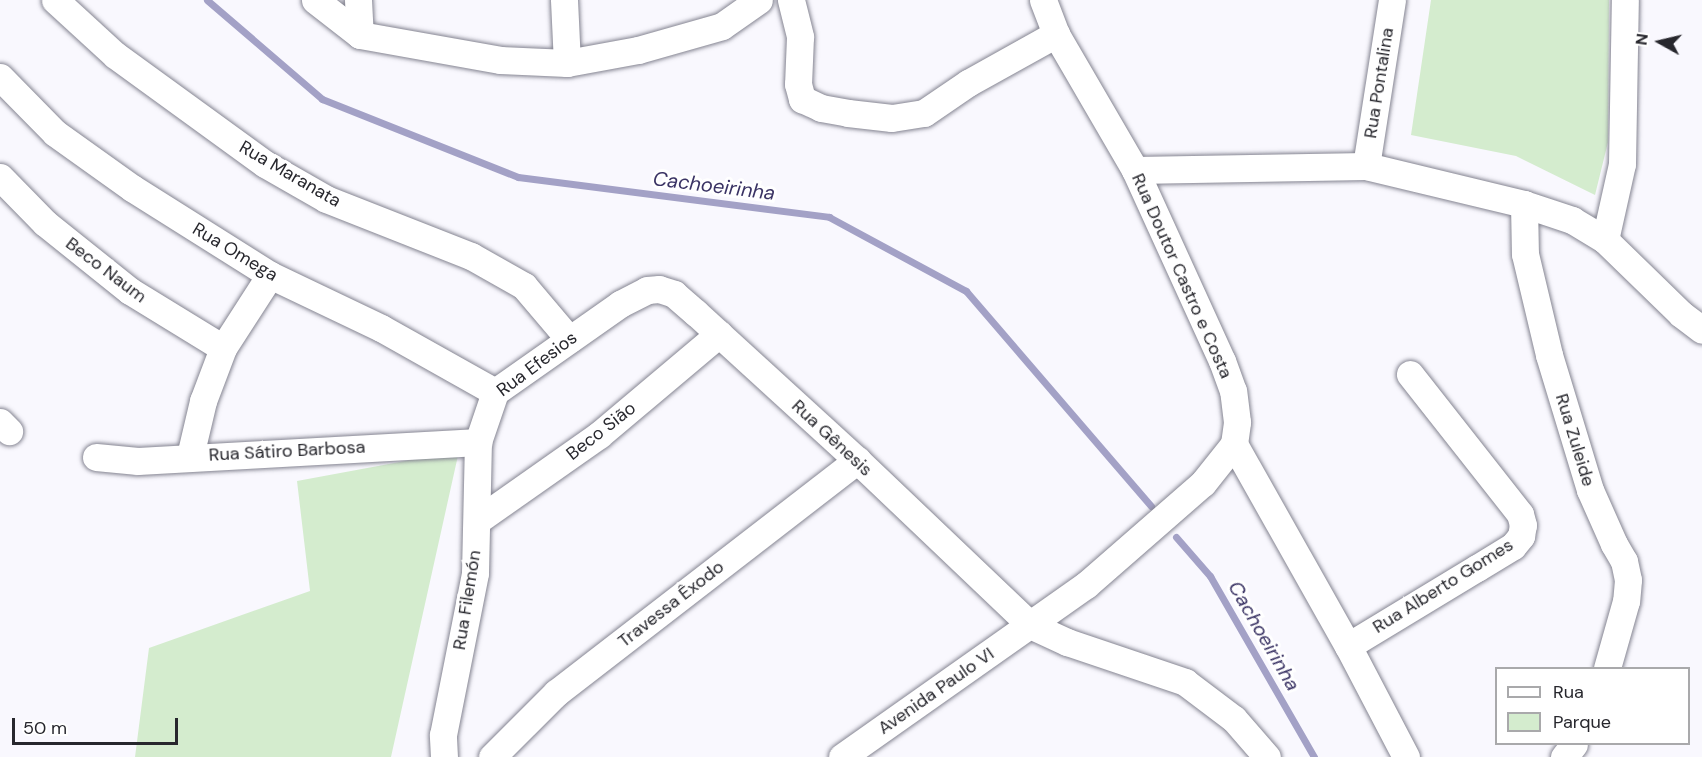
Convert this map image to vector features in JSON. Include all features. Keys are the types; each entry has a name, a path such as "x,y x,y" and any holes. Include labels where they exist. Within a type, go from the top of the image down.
{"street":[{"name":"Rua Maranata","path":"55,0 115,54 266,164 326,200 461,251 524,286 569,339"},
{"path":"315,0 360,35 500,60 567,63 638,50 722,26 759,0"},
{"path":"358,0 360,35"},
{"path":"564,0 567,63"},
{"path":"791,0 800,37 798,84 802,99 809,105 848,113 892,118 924,113 969,83 1056,34"},
{"name":"Rua Doutor Castro e Costa","path":"1042,0 1056,34 1135,170 1222,361 1233,392 1237,422 1234,444"},
{"name":"Rua Pontalina","path":"1366,166 1392,0"},
{"path":"1605,240 1622,164 1625,0"},
{"name":"Rua Omega","path":"0,77 55,133 132,188 270,275 381,328 495,392"},
{"path":"1135,170 1366,166 1524,204 1572,220 1605,240 1681,314 1702,330"},
{"name":"Beco Naum","path":"0,177 45,224 130,291 223,348"},
{"name":"Rua Zuleide","path":"1524,204 1525,254 1549,355 1590,490 1624,561 1628,580 1626,601 1608,667"},
{"path":"190,456 203,401 223,348 270,275"},
{"name":"Rua Gênesis","path":"620,304 646,290 666,291 674,294 857,460 1030,625 1067,642 1185,682 1234,719 1267,757"},
{"name":"Rua Efesios","path":"478,442 495,392 620,304"},
{"name":"Beco Sião","path":"477,520 599,435 719,334"},
{"name":"Rua Alberto Gomes","path":"1348,646 1484,564 1512,546 1521,536 1523,525 1520,514 1410,374"},
{"name":"Rua Filemón","path":"444,757 443,735 475,573 478,442"},
{"name":"Rua Sátiro Barbosa","path":"96,457 138,461 190,456 478,442"},
{"path":"1030,625 1086,585 1203,483 1234,444 1348,646 1406,757"},
{"name":"Travessa Êxodo","path":"492,757 556,693 857,460"},
{"name":"Avenida Paulo VI","path":"842,757 1030,625"},
{"path":"1564,757 1573,745"}],"green space":[{"path":"1431,0 1609,0 1608,142 1595,195 1516,156 1411,135"},
{"path":"459,451 391,757 135,757 149,648 310,591 297,481"}],"waterway":[{"name":"Cachoeirinha","path":"207,0 322,99 518,177 829,217 966,291 1151,506"},
{"name":"Cachoeirinha","path":"1176,537 1210,576 1314,757"}]}
